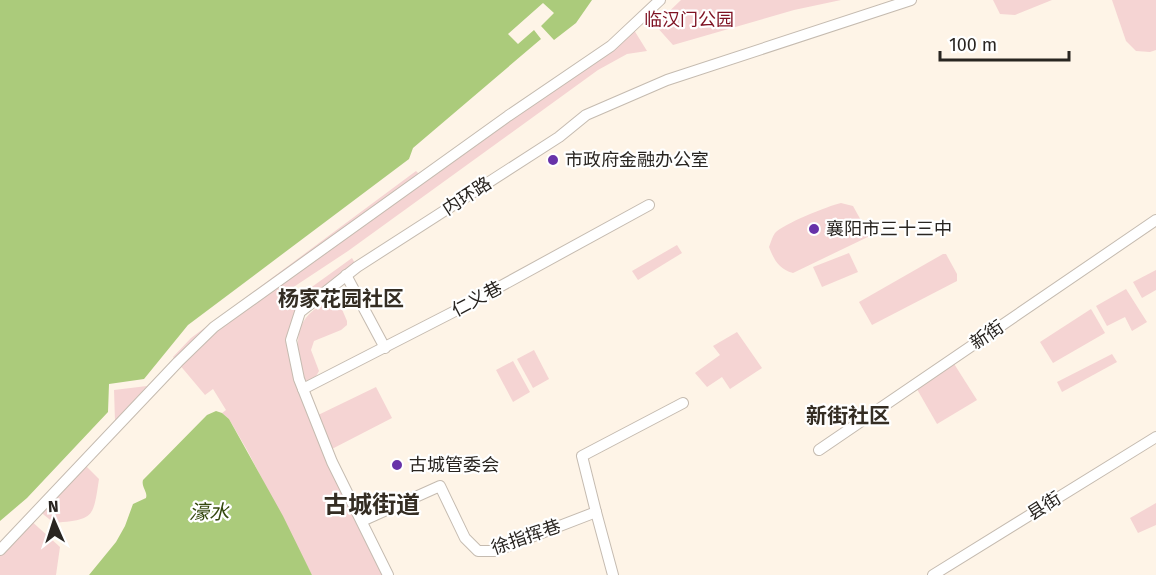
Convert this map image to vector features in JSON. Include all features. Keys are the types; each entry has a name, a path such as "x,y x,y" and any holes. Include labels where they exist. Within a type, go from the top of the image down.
{"street":[{"path":"0,550 214,327 508,116 611,46 660,0"},
{"name":"内环路","path":"388,575 332,462 299,379 291,340 300,312 346,275 559,137 586,115 667,80 911,0"},
{"name":"仁义巷","path":"303,389 385,348 649,206"},
{"name":"新街","path":"819,450 1156,220"},
{"path":"346,275 385,348"},
{"path":"614,575 582,456 683,403"},
{"name":"县街","path":"933,575 1156,437"},
{"name":"徐指挥巷","path":"362,522 440,486 465,538 478,551 495,550 596,512"}],"green space":[{"name":"临汉门公园","path":"681,0 841,0 794,10 673,45 655,25"},
{"path":"993,0 1052,0 1015,15 1000,14"},
{"path":"1112,0 1156,0 1156,50 1136,51 1126,41"},
{"path":"634,30 647,51 627,54 598,70 348,251 283,294 291,302 352,258 357,267 300,312 291,340 314,417 376,387 392,418 328,451 388,575 312,575 247,450 229,419 222,413 226,410 213,389 205,395 173,357 191,338 416,171 422,177"},
{"path":"841,203 853,206 863,224 863,235 872,230 874,234 793,273 775,260 769,247 775,233 796,220"},
{"path":"677,245 682,253 638,280 632,271"},
{"path":"849,253 858,272 822,287 813,267"},
{"path":"946,254 957,274 957,281 872,325 859,302"},
{"path":"1156,270 1156,290 1142,298 1133,282"},
{"path":"1126,289 1147,322 1132,331 1125,317 1107,326 1096,306"},
{"path":"332,300 338,300 347,325 341,330 314,341 311,350 319,371 315,378 306,381 302,378 298,353 299,332 309,314"},
{"path":"1091,309 1105,333 1053,363 1040,342"},
{"path":"737,332 762,368 730,389 722,377 707,387 695,373 720,355 713,346"},
{"path":"534,350 549,379 533,388 517,359"},
{"path":"1112,354 1117,362 1062,392 1057,382"},
{"path":"951,359 977,400 937,424 914,384"},
{"path":"513,361 530,392 513,402 496,370"},
{"path":"147,386 115,421 114,390"},
{"path":"83,463 99,479 93,509 84,518 54,523 38,510"},
{"path":"1156,503 1156,525 1138,533 1130,518"},
{"path":"29,519 60,547 56,575 0,575 0,550"}],"water":[{"path":"0,0 592,0 576,23 554,40 541,26 554,13 543,3 508,34 518,44 534,30 541,39 413,148 409,159 188,325 144,379 109,384 108,412 27,498 0,521"},
{"name":"濠水","path":"216,411 229,419 283,516 312,575 89,575 116,542 133,504 146,498 143,480 207,415"}],"place":[{"name":"市政府金融办公室","path":"553,160"},
{"name":"襄阳市三十三中","path":"814,229"},
{"name":"古城管委会","path":"397,465"}],"district":[{"name":"杨家花园社区","path":"341,299"},
{"name":"新街社区","path":"848,416"},
{"name":"古城街道","path":"372,505"}]}
